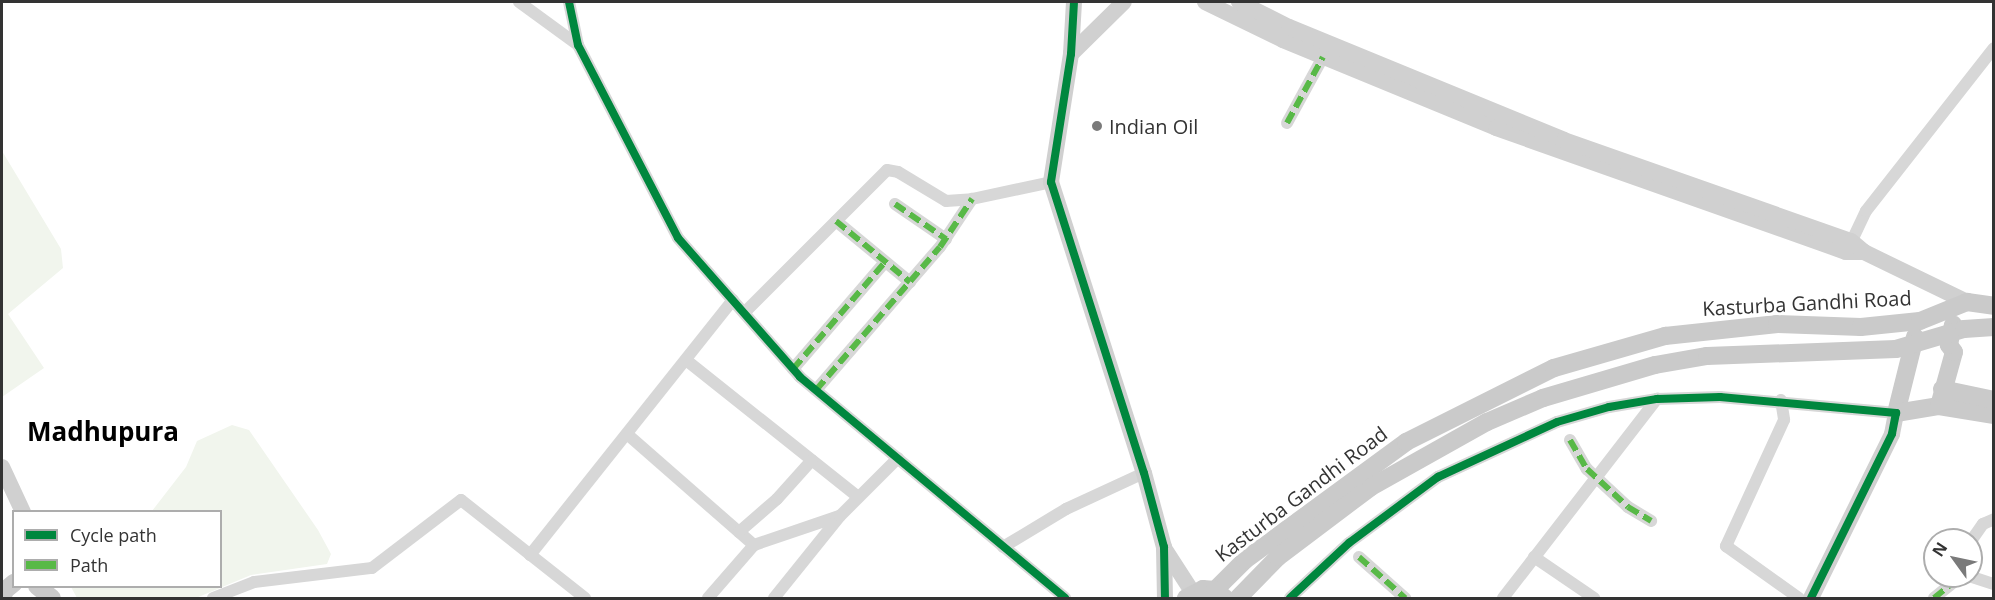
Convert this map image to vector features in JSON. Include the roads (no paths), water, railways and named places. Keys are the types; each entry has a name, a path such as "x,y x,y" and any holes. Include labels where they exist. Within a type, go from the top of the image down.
{"main road":[{"path":"1074,2 1071,54 1051,182 1144,473 1164,547 1190,596 1220,594"},
{"path":"1071,54 1124,2"},
{"path":"1205,2 1323,57 1618,175 1854,249"},
{"path":"1239,2 1299,31 1564,140 1854,249 1962,304 1994,306"},
{"path":"1940,397 1953,352 1950,345 1958,331 1962,304"},
{"name":"Kasturba Gandhi Road","path":"1220,594 1245,560 1406,442 1554,368 1665,336 1777,324 1862,327 1920,321 1962,304"},
{"path":"1810,598 1892,434 1904,378 1920,321"},
{"name":"Kasturba Gandhi Road","path":"1238,598 1278,557 1371,488 1487,422 1544,398 1656,365 1707,356 1882,350 1912,346 1958,331 1994,327"},
{"path":"1882,350 1898,364 1904,378"},
{"path":"1940,397 1994,415"},
{"path":"1896,413 1940,397 1994,400"},
{"path":"2,467 21,510"},
{"path":"2,486 13,510"},
{"path":"1164,547 1165,598"},
{"path":"3,598 4,591 12,585"}],"street":[{"path":"519,2 578,45"},
{"path":"569,2 578,45 678,238 793,369 1065,598"},
{"path":"1854,249 1866,211 1994,48"},
{"path":"1287,123 1323,57"},
{"path":"744,313 887,170 898,172 946,201 972,199 1051,182"},
{"path":"816,390 946,239 972,199"},
{"path":"895,204 946,239"},
{"path":"836,221 910,282"},
{"path":"793,369 885,262"},
{"path":"530,555 733,300"},
{"path":"686,360 858,497"},
{"path":"1290,598 1349,543 1437,477 1557,422 1609,407 1657,399 1781,400 1896,413"},
{"path":"1503,598 1594,476 1657,399"},
{"path":"1781,400 1784,420 1726,546 1799,598"},
{"path":"627,434 754,545"},
{"path":"1570,440 1594,476 1628,507 1651,521"},
{"path":"774,598 840,516 897,458"},
{"path":"739,532 777,499 812,460"},
{"path":"1003,547 1066,509 1144,473"},
{"path":"213,598 254,582 372,568 461,500 585,598"},
{"path":"708,598 754,545 840,516"},
{"path":"1980,528 1983,524 1994,519"},
{"path":"1534,556 1594,598"},
{"path":"1359,557 1406,598"},
{"path":"1934,598 1946,588"}],"place":[{"name":"Indian Oil","path":"1097,126"}],"district":[{"name":"Madhupura","path":"103,432"}]}
